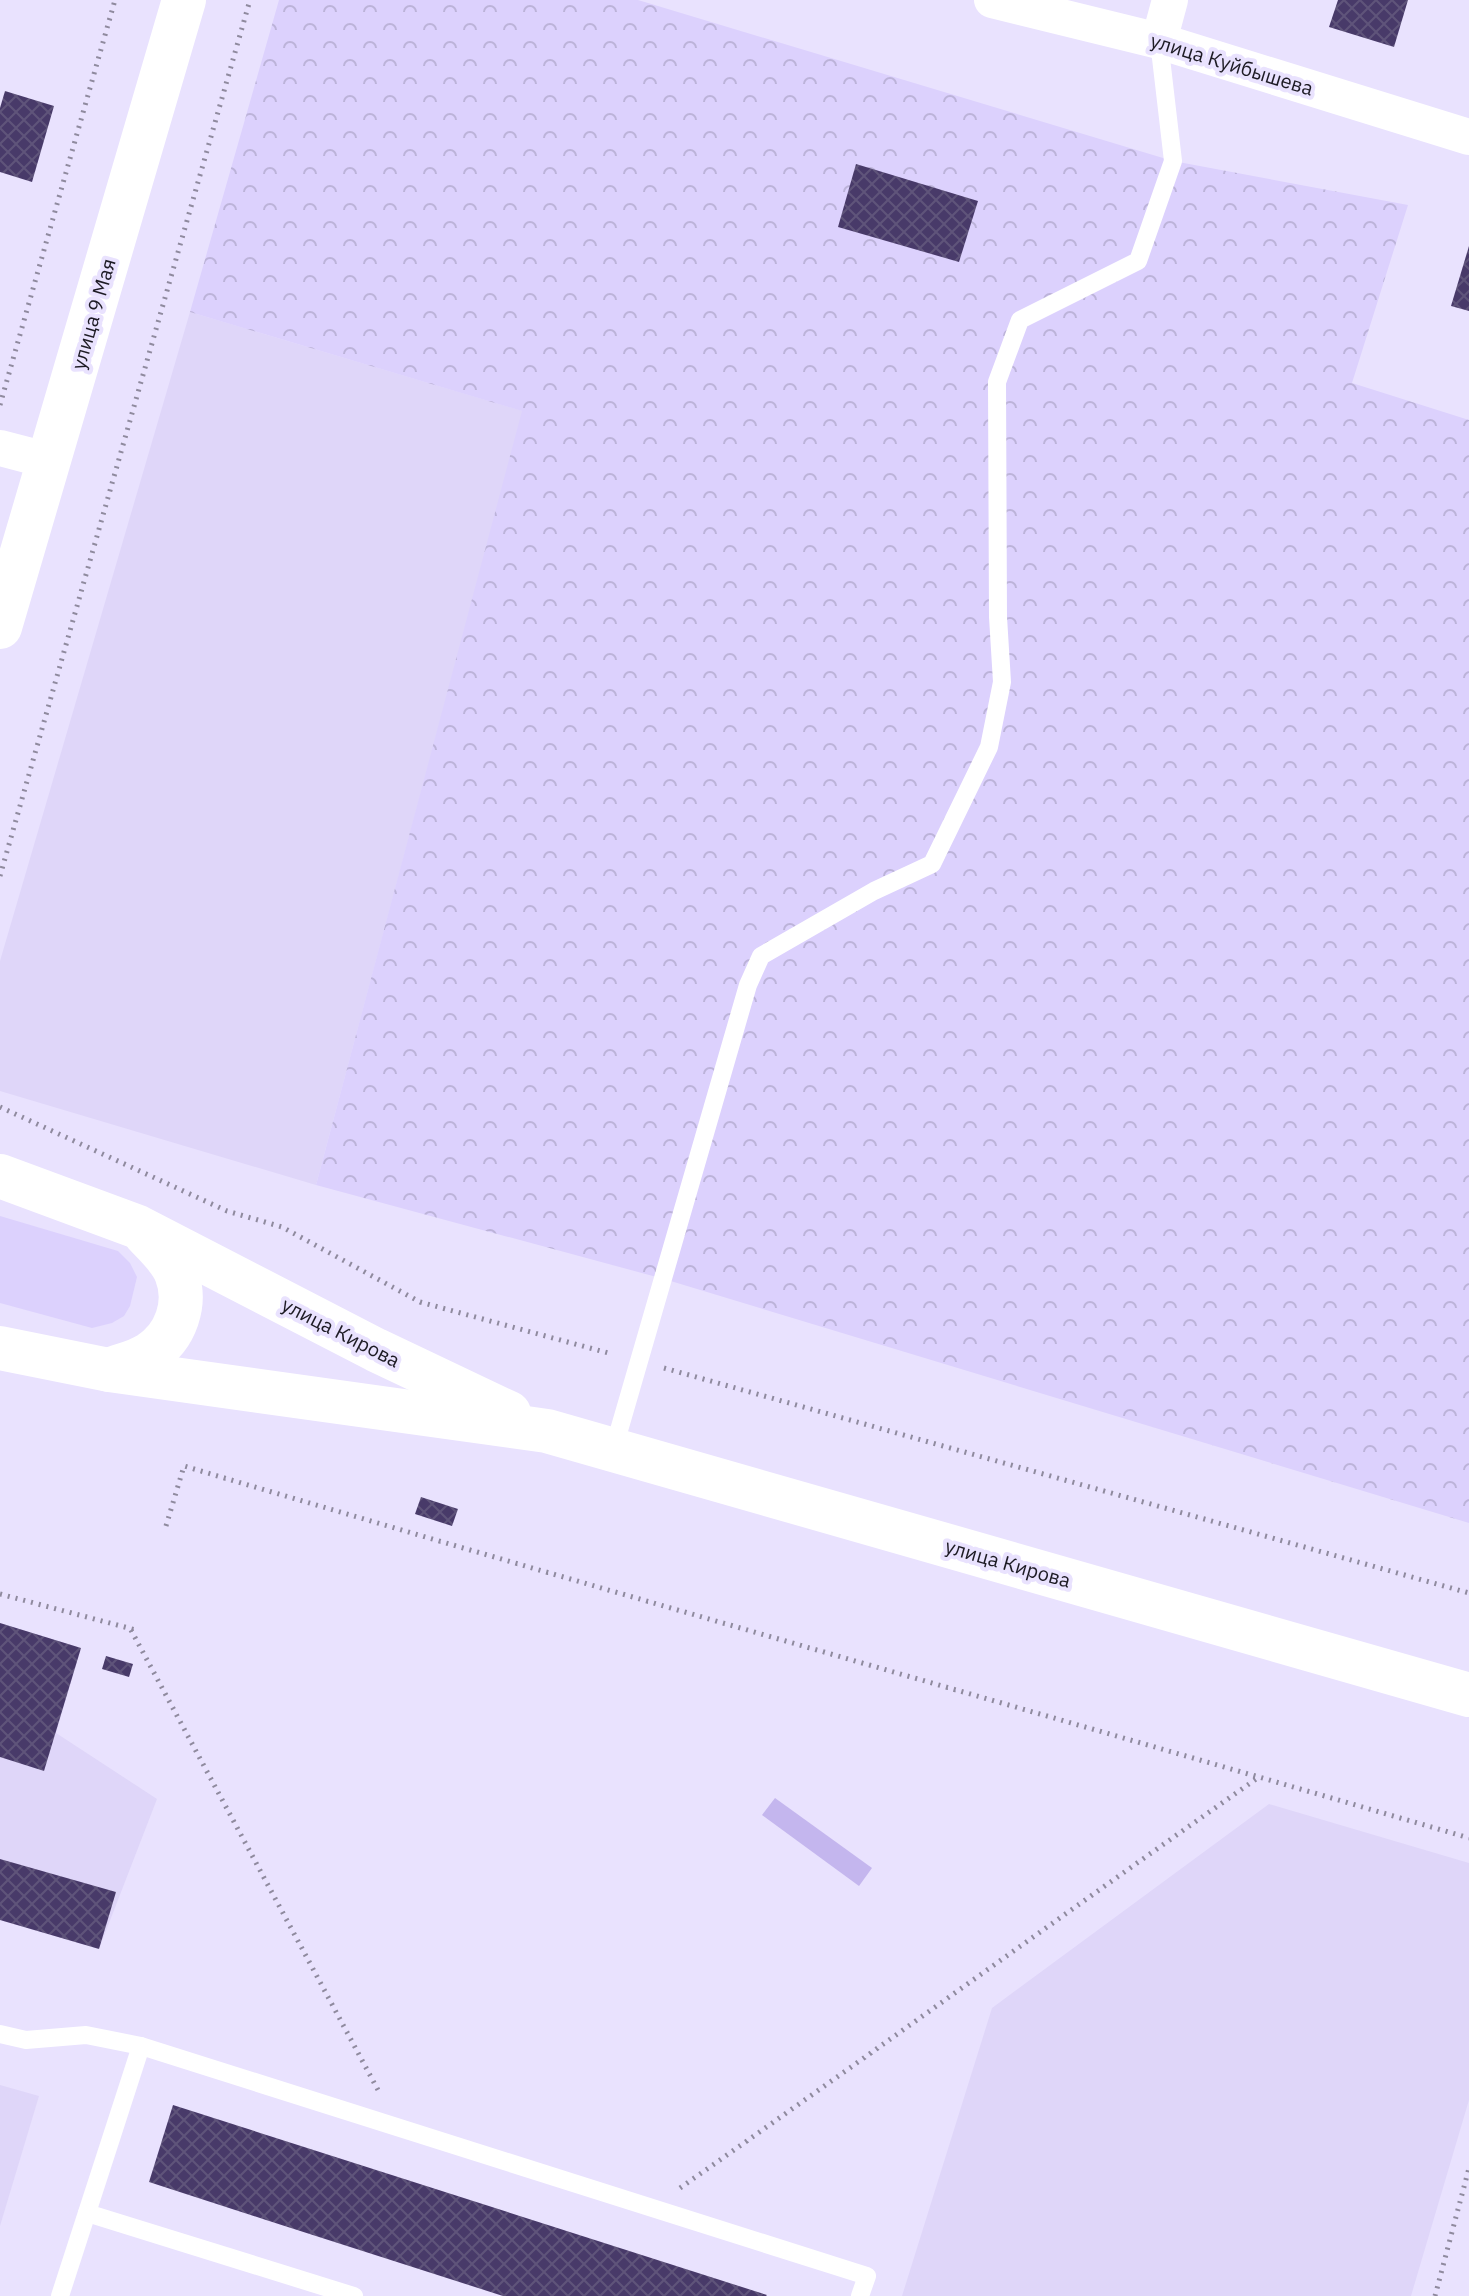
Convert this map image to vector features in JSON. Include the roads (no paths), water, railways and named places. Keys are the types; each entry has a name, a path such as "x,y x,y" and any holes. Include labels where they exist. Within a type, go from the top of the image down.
{"main road":[{"name":"улица 9 Мая","path":"0,627 184,0"},
{"name":"улица Кирова","path":"0,1176 138,1227 376,1350 547,1431 1469,1695"},
{"name":"улица Кирова","path":"109,1370 148,1355 167,1339 178,1318 182,1300 176,1273 164,1253 138,1227"},
{"name":"улица Кирова","path":"0,1348 109,1370 547,1431"}],"street":[{"name":"улица Куйбышева","path":"992,0 1159,41 1469,137"},
{"path":"1159,41 1170,0"},
{"path":"0,448 50,461"}],"lane":[{"path":"613,1451 748,985 761,956 874,891 932,864 989,747 1002,682 998,617 997,382 1020,320 1138,261 1173,161 1159,41"},
{"path":"0,2034 26,2040 86,2035 141,2046 867,2276 860,2296"},
{"path":"60,2296 141,2046"},
{"path":"87,2213 354,2296"}]}
